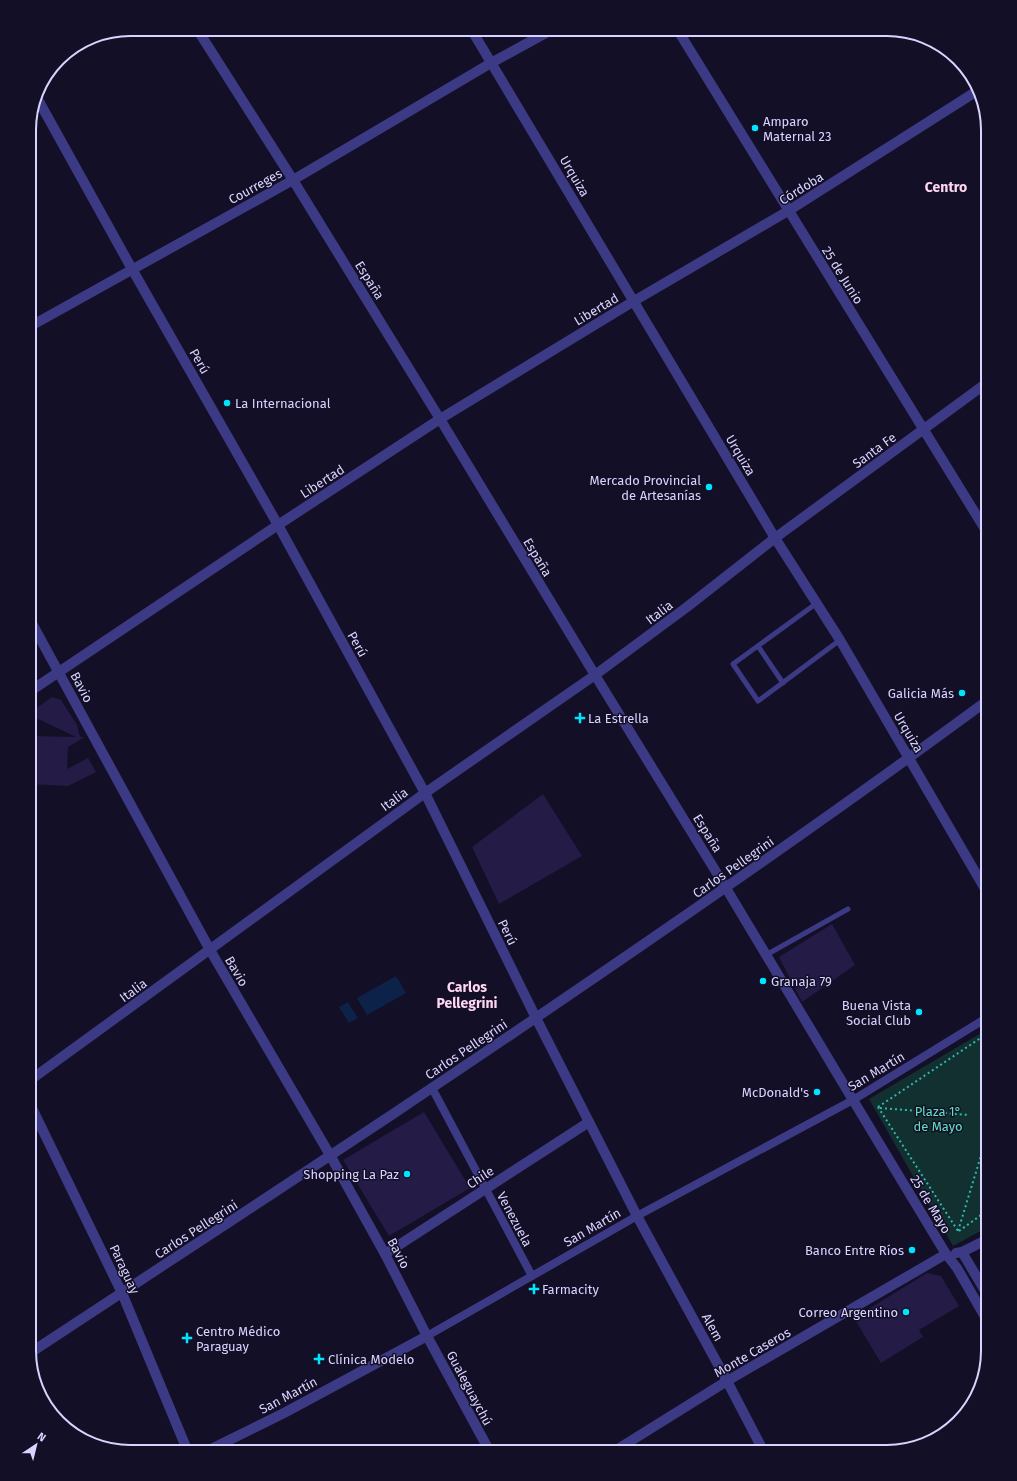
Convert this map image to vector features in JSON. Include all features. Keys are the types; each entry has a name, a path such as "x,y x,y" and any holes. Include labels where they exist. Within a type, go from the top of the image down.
{"street":[{"name":"España","path":"201,36 293,180 440,419 726,888 853,1100"},
{"name":"Urquiza","path":"474,36 775,538 840,640 981,882"},
{"name":"Courreges","path":"36,323 293,180 491,63 540,36"},
{"name":"25 de Junio","path":"681,36 981,523"},
{"name":"Córdoba","path":"634,301 788,211 974,93"},
{"name":"Perú","path":"40,103 132,269 278,525 425,793 536,1018 637,1216"},
{"name":"Libertad","path":"36,688 278,525 440,419 634,301"},
{"name":"Santa Fe","path":"775,538 981,387"},
{"name":"Italia","path":"36,1076 425,793 595,675 687,607 775,538"},
{"name":"Bavio","path":"36,631 210,950 330,1155 385,1254 427,1336"},
{"name":"Carlos Pellegrini","path":"36,1348 122,1293 536,1018 726,888 910,758 981,705"},
{"name":"San Martín","path":"219,1445 284,1413 427,1336 637,1216 853,1100 981,1021"},
{"name":"Venezuela","path":"432,1088 532,1276"},
{"name":"25 de Mayo","path":"853,1100 981,1310"},
{"name":"Paraguay","path":"36,1116 122,1293 185,1445"},
{"name":"Chile","path":"385,1254 589,1122"},
{"name":"Alem","path":"637,1216 760,1445"},
{"path":"946,1254 962,1252 981,1242"},
{"path":"962,1252 981,1284"},
{"name":"Monte Caseros","path":"624,1445 727,1381 946,1254"},
{"name":"Gualeguaychú","path":"427,1336 486,1445"}],"lane":[{"path":"817,603 733,664 758,701 840,640"},
{"path":"758,646 783,683"},
{"path":"766,955 848,909"}],"path":[{"path":"878,1107 981,1038"},
{"path":"878,1107 969,1115"},
{"path":"878,1107 958,1231"},
{"path":"958,1231 981,1156"},
{"path":"958,1231 981,1215"}],"green space":[{"name":"Plaza 1° de Mayo","path":"981,1033 981,1231 953,1246 869,1099"}],"water":[{"path":"396,976 406,993 367,1015 357,998"},
{"path":"348,1002 358,1018 349,1023 339,1007"}],"building":[{"path":"52,697 61,700 77,725 80,737 85,737 68,747 67,769 88,758 96,772 68,786 36,784 36,736 76,737 36,718 36,708"},
{"path":"543,794 582,856 499,904 472,847"},
{"path":"832,924 855,965 802,1002 779,957"},
{"name":"Shopping La Paz","path":"424,1112 470,1188 389,1236 343,1160"},
{"name":"Correo Argentino","path":"927,1273 941,1276 959,1306 919,1330 923,1337 881,1363 854,1318"}],"place":[{"name":"Amparo Maternal 23","path":"755,128"},
{"name":"La Internacional","path":"227,403"},
{"name":"Mercado Provincial de Artesanías","path":"709,487"},
{"name":"Galicia Más","path":"962,693"},
{"name":"La Estrella","path":"580,718"},
{"name":"Granaja 79","path":"763,981"},
{"name":"Buena Vista Social Club","path":"919,1012"},
{"name":"McDonald's","path":"817,1092"},
{"name":"Shopping La Paz","path":"407,1174"},
{"name":"Banco Entre Ríos","path":"912,1250"},
{"name":"Farmacity","path":"534,1289"},
{"name":"Correo Argentino","path":"906,1312"},
{"name":"Centro Médico Paraguay","path":"187,1338"},
{"name":"Clínica Modelo","path":"319,1359"}],"district":[{"name":"Centro","path":"946,187"},
{"name":"Carlos Pellegrini","path":"467,996"}]}
